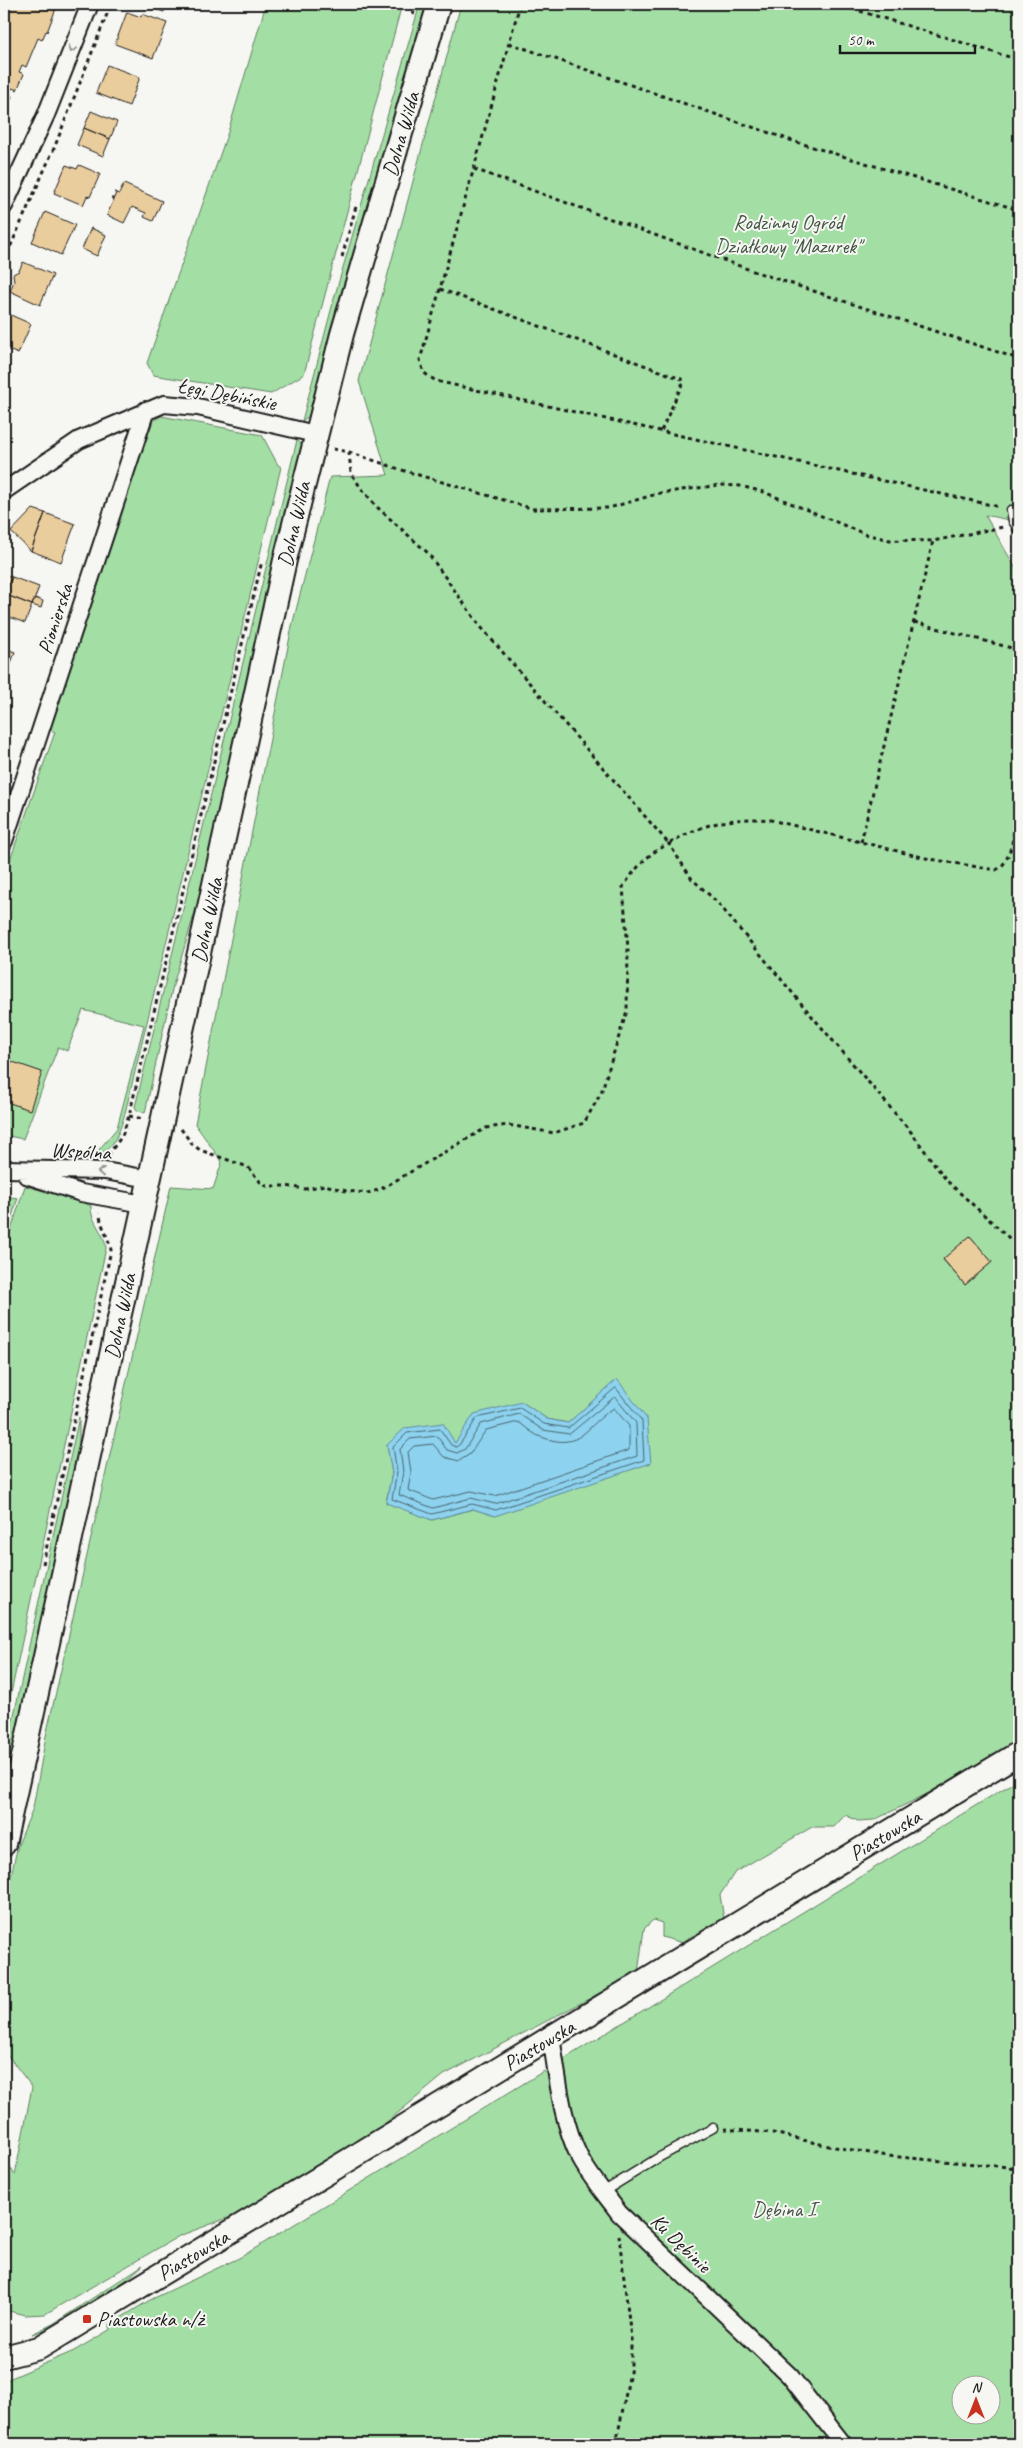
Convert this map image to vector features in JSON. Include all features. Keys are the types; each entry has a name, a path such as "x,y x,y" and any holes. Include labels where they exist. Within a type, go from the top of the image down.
{"main road":[{"name":"Dolna Wilda","path":"4,1844 144,1204 149,1179 153,1121 285,560 342,334 439,4"},
{"name":"Piastowska","path":"4,2357 40,2348 58,2335 1019,1754"},
{"name":"Piastowska","path":"4,2344 58,2335"}],"street":[{"path":"4,206 8,183 46,114 90,4"},
{"name":"Łęgi Dębińskie","path":"4,491 79,440 164,404 198,407 314,440"},
{"name":"Pionierska","path":"4,841 146,410"},
{"name":"Wspólna","path":"7,1170 105,1171 149,1179"},
{"name":"Wspólna","path":"7,1170 81,1193 144,1204"},
{"name":"Ku Dębinie","path":"551,2037 564,2117 580,2157 603,2192 619,2213 790,2376 843,2444"}],"lane":[{"path":"1011,510 1013,521 1019,531"},
{"path":"603,2192 658,2158 713,2128"}],"path":[{"path":"4,261 55,146 111,4"},
{"path":"520,4 420,360 424,373 430,378 1011,510"},
{"path":"837,4 1019,60"},
{"path":"510,43 790,140 1019,210"},
{"path":"474,169 756,272 1019,359"},
{"path":"440,289 684,380 661,431"},
{"path":"314,440 405,472 534,509 609,508 660,493 720,485 740,486 772,495 865,534 890,540 933,541 1002,527 1013,521"},
{"path":"349,452 352,473 361,488 377,507 428,553 480,626 669,844 692,879 717,902 911,1132 947,1181 1019,1247"},
{"path":"861,842 933,541"},
{"path":"914,622 1019,650"},
{"path":"129,1116 153,1121 171,1128 180,1127 192,1144 200,1150 248,1167 262,1184 267,1186 305,1189 325,1184 346,1191 368,1193 381,1189 486,1128 508,1125 554,1133 584,1123 601,1093 627,1011 628,949 623,887 644,860 659,848 684,834 706,826 735,819 756,818 930,859 996,870 1003,867 1008,857 1019,804"},
{"path":"713,2128 773,2133 829,2146 888,2156 1019,2168"},
{"path":"616,2444 631,2367 628,2306 619,2248 619,2213"}],"green space":[{"path":"266,4 402,4 304,374 271,394 153,375 147,363 228,132"},
{"path":"420,4 429,4 310,415 302,421 335,295"},
{"name":"Rodzinny Ogród Działkowy \"Mazurek\"","path":"461,4 1019,4 1019,522 985,515 1019,574 1019,1738 931,1792 874,1820 858,1821 845,1815 834,1827 812,1827 735,1872 720,1895 724,1919 683,1943 662,1937 662,1923 653,1920 644,1929 638,1973 444,2075 371,2135 238,2214 179,2236 45,2314 25,2315 9,2311 4,2328 4,2158 15,2175 32,2087 6,2053 4,2040 4,1906 18,1845 33,1808 46,1736 171,1186 213,1189 222,1162 195,1124 292,626 330,477 388,475 359,381","holes":["970,1236 992,1262 965,1285 943,1260","617,1380 496,1516 473,1509 432,1520 386,1502 392,1473 387,1445 455,1443 522,1402 547,1419 568,1423"]},
{"path":"161,416 262,435 278,465 281,467 125,1113 119,1132 112,1144 108,1149 97,1154 117,1128 144,1025 83,1010 67,1051 58,1047 23,1139 4,1135 4,877 55,732 44,727 153,421"},
{"path":"297,440 302,445 301,451 207,872 173,985 145,1113 137,1110 135,1107"},
{"path":"25,1186 78,1200 91,1206 91,1212 106,1248 4,1726 4,1252"},
{"path":"4,1196 18,1198 4,1241"},
{"path":"79,1417 79,1453 4,1796 4,1761"},
{"name":"Dębina I","path":"1019,1779 1019,2444 4,2444 4,2381 74,2351 111,2329 109,2325 150,2300 241,2257 544,2071 549,2075 564,2067 564,2059"},
{"path":"143,2265 105,2296 77,2315 48,2329 32,2334 53,2324"}],"water":[{"path":"617,1379 647,1419 651,1463 495,1516 473,1509 432,1520 386,1503 392,1473 387,1445 405,1428 443,1423 455,1443 474,1414 522,1402 547,1419 568,1423"}],"building":[{"path":"4,4 53,4 57,6 47,32 42,40 38,38 26,67 22,65 19,72 24,74 17,90 12,88 9,94 12,96 4,116"},
{"path":"140,4 166,4 164,12"},
{"path":"127,12 141,17 142,14 167,23 153,58 115,44"},
{"path":"107,65 140,77 129,106 96,93"},
{"path":"91,111 117,122 110,139 84,128"},
{"path":"84,128 110,139 103,156 77,145"},
{"path":"66,165 77,169 79,165 100,174 90,197 87,196 83,205 54,193"},
{"path":"124,184 162,201 153,221 144,217 146,213 132,207 124,223 107,215 114,199 111,198 114,198 116,193 114,192 119,194"},
{"path":"45,212 75,225 61,255 32,242"},
{"path":"91,228 106,235 97,256 82,249"},
{"path":"23,262 53,275 40,305 10,291 14,281 13,274 19,271"},
{"path":"4,312 31,324 18,354 4,348"},
{"path":"33,509 45,513 31,551 11,532"},
{"path":"45,513 75,524 61,562 31,551"},
{"path":"4,574 12,577 4,594"},
{"path":"12,577 39,587 32,605 4,594"},
{"path":"4,594 32,605 25,623 4,615"},
{"path":"35,598 43,601 41,608 32,605"},
{"path":"4,648 15,652 4,683"},
{"path":"4,1059 42,1072 30,1110 4,1101"},
{"path":"970,1236 992,1262 965,1285 943,1259"}],"place":[{"name":"Piastowska n/ż","path":"87,2319"}]}
